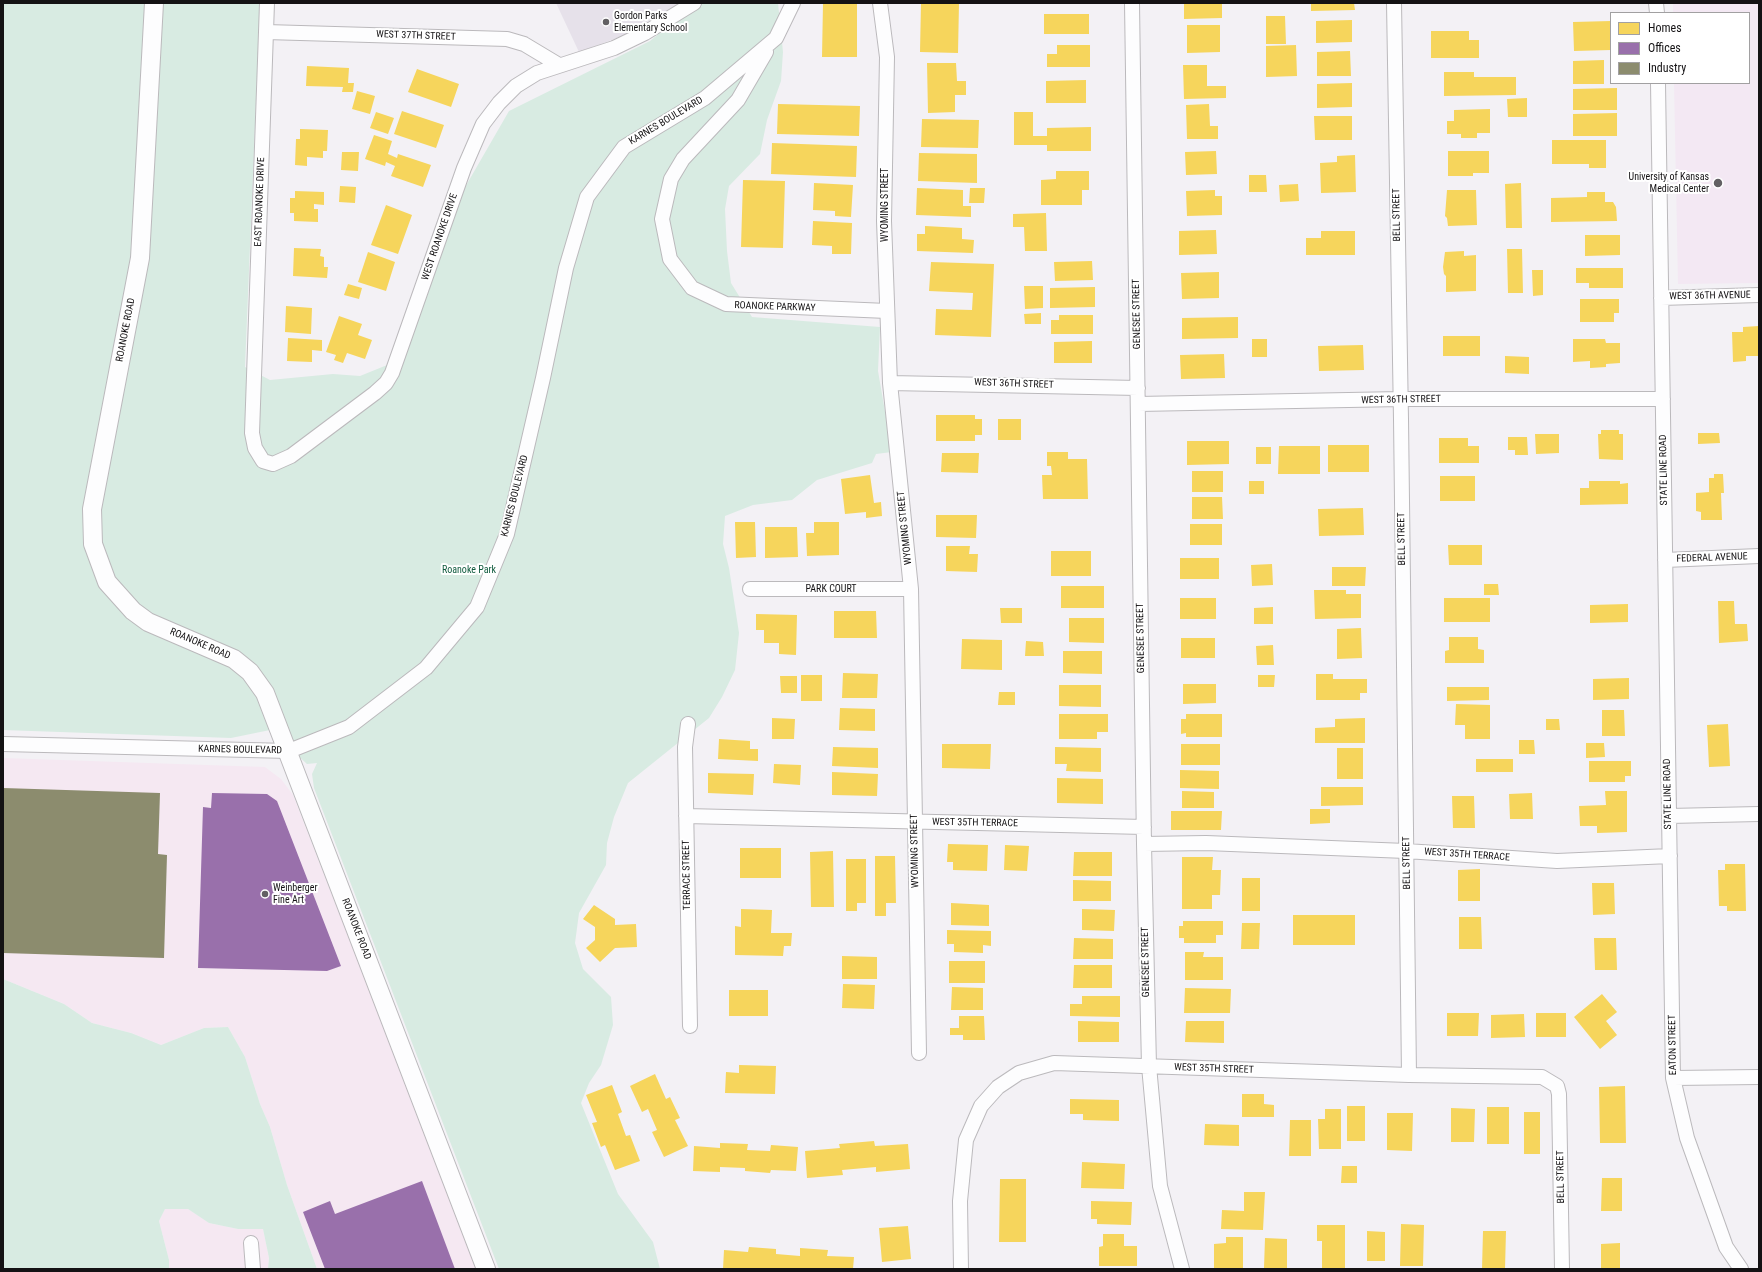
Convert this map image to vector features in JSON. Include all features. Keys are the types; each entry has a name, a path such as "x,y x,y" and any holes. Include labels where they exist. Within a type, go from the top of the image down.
{"street":[{"name":"ROANOKE ROAD","path":"154,3 140,258 92,508 93,544 107,582 133,612 148,622 234,659 250,672 265,693 289,752 486,1269"},
{"name":"EAST ROANOKE DRIVE","path":"253,401 267,3"},
{"name":"WEST ROANOKE DRIVE","path":"253,401 252,432 255,448 263,461 273,464 290,456 375,393 386,383 392,373 464,168 483,124 499,103 516,86 537,73 614,48 645,32 694,3"},
{"name":"KARNES BOULEVARD","path":"3,744 289,752 349,727 426,668 477,607 507,534 543,378 566,268 587,196 624,147 705,98 776,38 793,3"},
{"name":"WYOMING STREET","path":"880,3 888,57 884,221 890,383 911,590 919,1053"},
{"name":"GENESEE STREET","path":"1132,3 1144,844 1149,1066 1160,1186 1182,1269"},
{"name":"BELL STREET","path":"1394,3 1401,399 1409,1075"},
{"name":"WEST 37TH STREET","path":"266,32 507,39 524,44 559,65"},
{"name":"ROANOKE PARKWAY","path":"776,38 757,66 738,100 683,159 671,179 662,219 670,259 692,288 726,304 887,311"},
{"name":"STATE LINE ROAD","path":"1658,84 1670,856"},
{"name":"WEST 36TH AVENUE","path":"1661,298 1759,295"},
{"name":"WEST 36TH STREET","path":"890,383 1138,388"},
{"name":"WEST 36TH STREET","path":"1138,404 1401,399 1663,399"},
{"name":"FEDERAL AVENUE","path":"1665,560 1759,556"},
{"name":"PARK COURT","path":"750,589 911,590"},
{"name":"TERRACE STREET","path":"688,724 685,747 690,1026"},
{"path":"1669,816 1759,814"},
{"name":"WEST 35TH TERRACE","path":"686,816 1144,827"},
{"name":"WEST 35TH TERRACE","path":"1144,844 1206,843 1406,851 1557,861 1670,856"},
{"name":"EATON STREET","path":"1670,856 1673,1078 1687,1138 1726,1248 1741,1269"},
{"name":"WEST 35TH STREET","path":"961,1269 960,1202 966,1140 981,1106 998,1087 1019,1073 1054,1063 1409,1075 1542,1077 1557,1086"},
{"path":"1673,1078 1759,1077"},
{"name":"BELL STREET","path":"1557,1086 1559,1094 1562,1269"},
{"path":"251,1243 253,1269"}],"shaded area":[{"name":"Gordon Parks Elementary School","path":"556,3 680,3 625,35 579,52"},
{"name":"University of Kansas Medical Center","path":"1673,3 1759,3 1759,283 1678,284 1674,84 1750,84 1750,12 1673,12"},
{"path":"3,758 265,767 281,779 293,795 478,1269 317,1269 287,1185 270,1127 260,1104 245,1057 228,1027 204,1028 161,1045 131,1033 92,1023 64,1004 3,979"},
{"path":"165,1209 188,1209 209,1223 238,1229 263,1229 269,1258 268,1269 169,1269 169,1260 159,1221"}],"green space":[{"name":"Roanoke Park","path":"3,3 260,3 245,367 270,380 333,374 360,376 402,359 464,189 509,111 650,41 696,3 778,3 783,52 781,81 767,120 760,154 729,186 725,209 727,251 731,283 752,317 880,327 878,371 892,452 876,454 872,463 817,480 792,500 753,505 725,516 723,544 729,568 739,633 735,670 722,697 709,718 628,783 614,817 607,843 606,865 579,913 575,943 583,969 611,997 613,1025 601,1065 589,1083 581,1103 618,1194 653,1242 660,1269 499,1269 314,788 312,774 317,763 307,764 270,730 231,738 3,730"},
{"path":"3,979 64,1004 92,1023 131,1033 161,1045 204,1028 228,1027 245,1057 260,1104 270,1127 287,1185 317,1269 268,1269 269,1258 263,1229 238,1229 209,1223 188,1209 165,1209 159,1221 169,1260 169,1269 3,1269"}],"building: Homes":[{"path":"823,3 857,3 857,57 822,57"},
{"path":"921,3 959,3 958,53 920,52"},
{"path":"1184,3 1222,3 1222,18 1184,19"},
{"path":"1311,3 1354,3 1355,10 1311,11"},
{"path":"1044,14 1089,14 1089,34 1044,34"},
{"path":"1266,16 1285,16 1286,44 1266,44"},
{"path":"1352,20 1352,42 1316,43 1316,21"},
{"path":"1610,21 1610,50 1574,51 1573,22"},
{"path":"1187,25 1220,25 1220,52 1187,53"},
{"path":"1431,31 1469,31 1469,40 1479,40 1479,58 1431,58"},
{"path":"1057,45 1090,45 1090,67 1047,67 1047,54 1057,54"},
{"path":"1296,45 1297,76 1266,77 1266,46"},
{"path":"1350,51 1351,76 1317,76 1317,52"},
{"path":"1604,60 1604,84 1573,84 1573,61"},
{"path":"927,63 956,63 957,81 966,81 966,95 955,95 955,112 928,113"},
{"path":"1183,65 1207,65 1207,86 1226,86 1226,98 1184,99"},
{"path":"307,66 349,68 348,83 354,83 353,92 342,92 343,87 306,86"},
{"path":"417,69 459,84 451,107 408,92"},
{"path":"1444,72 1474,72 1474,77 1516,77 1516,95 1444,96"},
{"path":"1086,80 1086,103 1046,103 1046,81"},
{"path":"1352,83 1352,107 1317,108 1317,84"},
{"path":"1617,88 1617,110 1573,110 1573,89"},
{"path":"357,91 375,96 370,114 352,109"},
{"path":"1527,98 1527,117 1508,117 1507,99"},
{"path":"778,104 860,106 859,136 777,134"},
{"path":"1209,104 1210,126 1218,126 1218,139 1187,139 1186,105"},
{"path":"1490,109 1490,133 1477,133 1477,138 1461,138 1461,134 1447,134 1447,121 1454,121 1454,110"},
{"path":"402,111 444,125 436,148 394,134"},
{"path":"376,112 394,118 388,134 370,128"},
{"path":"1014,112 1033,112 1033,136 1047,136 1047,128 1091,127 1091,151 1047,151 1047,145 1014,145"},
{"path":"1617,113 1617,136 1573,136 1573,114"},
{"path":"1314,116 1352,116 1352,140 1315,140"},
{"path":"922,119 979,120 978,148 921,147"},
{"path":"300,129 328,130 327,151 323,151 323,158 307,157 307,166 295,165 296,139 300,139"},
{"path":"374,135 392,141 388,154 397,158 398,154 431,165 423,187 391,176 395,166 386,162 385,166 365,159"},
{"path":"1552,140 1606,140 1606,168 1589,168 1589,164 1552,164"},
{"path":"772,143 857,146 856,177 771,174"},
{"path":"1216,151 1217,174 1186,175 1185,152"},
{"path":"1448,151 1489,151 1489,173 1473,173 1473,176 1448,176"},
{"path":"342,152 359,152 358,171 341,170"},
{"path":"919,153 977,154 977,183 918,181"},
{"path":"1355,155 1356,192 1321,193 1320,163 1337,162 1337,156"},
{"path":"1056,171 1089,171 1089,190 1082,190 1082,205 1041,205 1041,180 1056,179"},
{"path":"1249,175 1266,175 1267,192 1249,192"},
{"path":"743,180 785,181 783,248 741,247"},
{"path":"814,183 853,185 851,217 835,216 835,211 813,210"},
{"path":"1521,183 1522,228 1506,228 1505,184"},
{"path":"1298,184 1299,201 1280,202 1279,185"},
{"path":"340,186 356,187 355,203 339,202"},
{"path":"917,188 963,190 963,206 971,206 971,217 916,215"},
{"path":"970,188 985,188 984,203 969,203"},
{"path":"1215,190 1215,196 1222,196 1222,215 1187,216 1186,191"},
{"path":"1447,190 1476,190 1477,225 1448,226 1447,218 1445,216"},
{"path":"295,191 324,192 324,205 314,204 314,209 318,209 318,222 294,221 294,213 290,213 290,198 295,198"},
{"path":"1587,192 1605,192 1605,202 1613,202 1616,207 1617,221 1551,222 1551,198 1587,197"},
{"path":"386,205 412,215 398,254 371,245"},
{"path":"1046,213 1047,251 1025,251 1024,227 1013,227 1013,214"},
{"path":"813,221 852,223 851,254 832,254 832,246 812,245"},
{"path":"925,226 962,228 962,239 974,240 973,253 917,251 917,234 925,234"},
{"path":"1216,230 1217,254 1179,255 1179,231"},
{"path":"1321,231 1355,231 1355,255 1306,255 1306,238 1321,238"},
{"path":"1585,235 1620,235 1620,255 1585,256"},
{"path":"294,248 321,249 320,256 324,257 324,267 328,267 327,278 293,276"},
{"path":"1507,249 1522,249 1523,293 1508,293"},
{"path":"1464,251 1464,256 1476,255 1476,291 1446,292 1446,276 1444,274 1443,267 1445,252"},
{"path":"368,252 395,262 386,291 358,282"},
{"path":"1092,261 1093,280 1055,281 1054,262"},
{"path":"931,262 994,264 991,337 935,335 936,309 972,310 973,293 929,291"},
{"path":"1576,268 1623,268 1623,288 1589,288 1589,283 1576,283"},
{"path":"1532,270 1543,270 1543,295 1533,296"},
{"path":"1219,272 1219,298 1182,299 1181,273"},
{"path":"348,284 362,288 359,299 344,295"},
{"path":"1024,286 1043,286 1043,308 1025,309"},
{"path":"1095,287 1095,307 1050,308 1050,288"},
{"path":"1580,299 1619,299 1619,313 1614,313 1614,322 1580,322"},
{"path":"286,306 312,308 311,334 285,332"},
{"path":"1041,313 1041,324 1025,324 1024,314"},
{"path":"1059,315 1093,315 1093,334 1051,334 1051,320 1059,320"},
{"path":"339,316 362,324 358,335 372,340 365,359 347,353 343,363 334,360 336,355 326,352"},
{"path":"1238,317 1238,338 1182,339 1182,318"},
{"path":"1759,326 1759,356 1746,356 1746,361 1733,362 1732,332 1743,332 1743,327"},
{"path":"1443,336 1480,336 1480,356 1443,356"},
{"path":"288,338 322,340 322,351 312,350 312,362 287,361"},
{"path":"1252,339 1267,339 1267,357 1252,357"},
{"path":"1573,339 1605,339 1606,343 1620,343 1620,363 1606,364 1606,367 1590,368 1590,361 1573,362"},
{"path":"1092,341 1092,363 1054,363 1054,342"},
{"path":"1363,345 1364,370 1319,371 1318,346"},
{"path":"1224,354 1225,378 1181,379 1180,355"},
{"path":"1505,356 1529,357 1529,374 1505,373"},
{"path":"936,415 975,415 975,419 982,419 982,435 975,435 975,441 936,441"},
{"path":"998,419 1021,419 1021,440 998,440"},
{"path":"1601,430 1619,430 1619,434 1623,434 1623,460 1599,459 1598,434 1601,434"},
{"path":"1698,433 1719,433 1720,443 1698,444"},
{"path":"1535,434 1559,434 1559,453 1536,454"},
{"path":"1508,437 1527,437 1528,455 1515,455 1515,450 1508,450"},
{"path":"1439,438 1468,438 1468,446 1479,446 1479,463 1439,463"},
{"path":"1187,441 1229,441 1229,464 1187,465"},
{"path":"1328,445 1369,445 1369,472 1328,472"},
{"path":"1279,446 1320,446 1320,474 1278,474"},
{"path":"1256,447 1271,447 1271,464 1256,464"},
{"path":"1047,452 1068,452 1068,459 1087,459 1088,499 1043,499 1042,475 1052,475 1051,466 1047,466"},
{"path":"942,453 979,453 978,473 941,472"},
{"path":"1192,471 1223,471 1223,492 1192,492"},
{"path":"1714,474 1723,474 1724,493 1721,493 1722,520 1701,520 1701,512 1696,511 1696,493 1709,492 1709,478 1714,478"},
{"path":"870,475 874,503 881,502 882,516 866,518 866,512 845,514 841,479"},
{"path":"1440,476 1475,476 1475,501 1440,501"},
{"path":"1249,481 1264,481 1264,494 1249,494"},
{"path":"1589,481 1620,481 1620,484 1628,483 1628,504 1580,505 1580,488 1589,488"},
{"path":"1192,497 1222,497 1223,519 1192,519"},
{"path":"1363,508 1364,535 1319,536 1318,509"},
{"path":"936,515 977,515 976,538 936,537"},
{"path":"735,522 755,522 756,557 736,558"},
{"path":"814,522 839,522 839,555 807,556 806,533 814,533"},
{"path":"1190,524 1222,524 1222,545 1190,545"},
{"path":"765,527 797,527 798,557 765,558"},
{"path":"1448,545 1482,545 1482,565 1449,565"},
{"path":"946,546 970,546 969,554 978,554 977,572 946,571"},
{"path":"1051,551 1091,551 1091,576 1051,576"},
{"path":"1180,558 1219,558 1219,579 1180,579"},
{"path":"1272,564 1273,585 1252,586 1251,565"},
{"path":"1332,567 1366,567 1365,586 1332,586"},
{"path":"1484,584 1498,584 1499,595 1484,595"},
{"path":"1061,586 1104,586 1104,608 1061,608"},
{"path":"1314,590 1346,590 1346,594 1361,594 1361,618 1315,619"},
{"path":"1180,598 1216,598 1216,619 1180,619"},
{"path":"1444,598 1490,598 1490,622 1444,622"},
{"path":"1718,601 1734,601 1735,624 1747,624 1748,641 1719,643"},
{"path":"1628,604 1628,622 1590,623 1590,605"},
{"path":"1273,607 1273,624 1254,624 1254,608"},
{"path":"1000,608 1022,608 1022,623 1001,623"},
{"path":"834,611 876,611 877,638 834,638"},
{"path":"756,614 797,615 796,655 779,654 779,643 764,643 764,630 756,630"},
{"path":"1069,618 1104,618 1104,643 1069,642"},
{"path":"1361,628 1362,658 1337,659 1337,629"},
{"path":"1449,637 1478,637 1478,649 1484,650 1484,663 1445,663 1445,651 1449,650"},
{"path":"1181,638 1215,638 1215,658 1181,658"},
{"path":"962,639 1002,640 1002,670 961,669"},
{"path":"1026,641 1043,642 1044,656 1025,656"},
{"path":"1273,645 1274,665 1257,665 1256,646"},
{"path":"1063,651 1102,651 1102,674 1063,673"},
{"path":"843,673 878,674 877,698 842,698"},
{"path":"1316,674 1333,674 1333,679 1367,679 1367,693 1360,693 1360,700 1316,700"},
{"path":"801,675 822,675 822,701 801,701"},
{"path":"1258,675 1275,675 1274,687 1258,687"},
{"path":"780,676 797,676 797,693 781,693"},
{"path":"1629,678 1629,699 1593,700 1593,679"},
{"path":"1183,684 1216,684 1216,703 1183,704"},
{"path":"1059,685 1101,685 1101,707 1059,706"},
{"path":"1447,687 1489,687 1489,700 1447,701"},
{"path":"999,692 1015,692 1015,705 998,705"},
{"path":"1456,704 1490,705 1490,739 1465,739 1465,725 1455,725"},
{"path":"840,708 875,709 875,731 839,730"},
{"path":"1602,710 1624,710 1625,736 1602,736"},
{"path":"1059,714 1108,714 1108,732 1097,732 1097,739 1059,739"},
{"path":"1186,714 1222,714 1222,737 1186,737 1186,733 1181,734 1181,719 1186,719"},
{"path":"772,718 795,719 794,739 772,739"},
{"path":"1365,718 1365,743 1315,743 1315,728 1335,727 1335,719"},
{"path":"1546,719 1559,719 1560,730 1546,730"},
{"path":"1728,724 1730,766 1709,767 1707,725"},
{"path":"719,739 750,741 750,749 758,749 758,761 718,759"},
{"path":"1519,740 1534,740 1535,754 1519,754"},
{"path":"1586,743 1604,743 1605,757 1586,758"},
{"path":"942,744 991,744 990,769 942,768"},
{"path":"1181,744 1220,744 1220,765 1181,765"},
{"path":"833,747 878,748 878,768 832,766"},
{"path":"1055,747 1101,748 1101,772 1066,771 1067,764 1055,764"},
{"path":"1337,748 1363,748 1363,779 1337,779"},
{"path":"1476,759 1513,759 1513,772 1476,772"},
{"path":"1589,761 1631,761 1631,776 1625,776 1625,782 1589,782"},
{"path":"774,764 801,765 800,785 773,783"},
{"path":"1180,770 1219,771 1219,789 1180,788"},
{"path":"832,772 878,774 877,796 832,795"},
{"path":"708,773 754,774 753,795 708,793"},
{"path":"1057,778 1103,779 1103,804 1057,803"},
{"path":"1321,787 1363,787 1363,805 1321,806"},
{"path":"1182,791 1214,792 1214,808 1182,808"},
{"path":"1605,791 1627,791 1627,832 1597,833 1597,826 1580,826 1579,806 1606,805"},
{"path":"1532,793 1533,819 1510,819 1509,794"},
{"path":"1452,796 1474,796 1475,828 1453,828"},
{"path":"1310,809 1330,809 1330,823 1310,824"},
{"path":"1171,811 1222,811 1221,830 1171,830"},
{"path":"948,844 988,845 987,871 953,870 953,862 947,862"},
{"path":"1005,845 1029,846 1027,871 1004,870"},
{"path":"740,848 781,848 781,878 740,878"},
{"path":"833,851 834,907 811,907 810,852"},
{"path":"1074,852 1112,852 1112,876 1073,876"},
{"path":"875,856 895,856 896,903 886,903 886,916 875,916"},
{"path":"1182,857 1213,857 1212,870 1221,870 1220,895 1212,895 1212,909 1182,909"},
{"path":"846,859 866,859 866,903 857,903 857,911 846,911"},
{"path":"1725,864 1745,864 1746,911 1727,911 1727,906 1719,906 1718,870 1725,870"},
{"path":"1480,869 1480,901 1458,901 1458,870"},
{"path":"1242,878 1260,878 1260,911 1242,911"},
{"path":"1073,880 1111,881 1111,901 1073,901"},
{"path":"1592,883 1614,883 1615,914 1593,915"},
{"path":"951,903 989,905 989,926 951,925"},
{"path":"594,905 615,919 615,925 636,924 637,947 615,948 600,962 586,948 595,940 595,927 583,919"},
{"path":"741,909 772,910 771,933 792,933 791,946 784,946 783,956 735,955 735,926 741,927"},
{"path":"1082,909 1115,910 1114,931 1082,930"},
{"path":"1293,915 1355,915 1355,945 1293,945"},
{"path":"1459,917 1481,917 1482,949 1459,949"},
{"path":"1183,921 1223,921 1223,935 1216,935 1216,943 1184,943 1184,938 1179,938 1179,926 1183,926"},
{"path":"1242,923 1260,923 1259,949 1241,949"},
{"path":"947,930 991,931 991,946 983,945 983,953 954,952 954,944 947,944"},
{"path":"1074,938 1113,939 1113,959 1073,959"},
{"path":"1594,938 1616,938 1617,970 1595,970"},
{"path":"1185,952 1204,952 1203,957 1223,957 1223,980 1185,980"},
{"path":"842,956 877,957 877,979 842,979"},
{"path":"949,961 985,961 985,983 949,983"},
{"path":"1074,965 1112,965 1112,988 1073,988"},
{"path":"843,984 875,985 874,1009 842,1008"},
{"path":"952,987 983,988 983,1010 951,1010"},
{"path":"1185,988 1231,989 1230,1013 1184,1013"},
{"path":"729,990 768,990 768,1016 729,1016"},
{"path":"1602,994 1617,1012 1606,1021 1617,1035 1600,1049 1574,1017"},
{"path":"1082,996 1120,996 1120,1017 1070,1016 1070,1004 1082,1004"},
{"path":"1447,1013 1479,1013 1478,1036 1447,1036"},
{"path":"1536,1013 1566,1013 1566,1037 1536,1037"},
{"path":"1524,1014 1525,1037 1491,1038 1491,1015"},
{"path":"959,1016 984,1016 985,1040 963,1040 963,1035 950,1035 950,1028 959,1028"},
{"path":"1078,1021 1119,1022 1119,1042 1078,1042"},
{"path":"1186,1021 1224,1021 1224,1043 1185,1042"},
{"path":"739,1065 776,1066 775,1094 725,1093 726,1072 739,1073"},
{"path":"655,1074 666,1099 670,1097 680,1118 675,1120 688,1146 664,1157 652,1132 657,1130 648,1109 642,1112 630,1086"},
{"path":"612,1085 622,1112 618,1114 626,1136 630,1135 640,1161 615,1170 605,1145 601,1147 592,1123 597,1122 586,1095"},
{"path":"1625,1086 1626,1143 1600,1143 1599,1087"},
{"path":"1242,1094 1264,1094 1264,1104 1274,1105 1274,1117 1242,1117"},
{"path":"1070,1099 1119,1100 1119,1121 1083,1120 1083,1114 1070,1114"},
{"path":"1347,1106 1365,1106 1365,1141 1347,1141"},
{"path":"1487,1107 1509,1107 1509,1144 1487,1144"},
{"path":"1451,1108 1475,1109 1474,1142 1451,1142"},
{"path":"1325,1109 1341,1109 1341,1149 1319,1149 1318,1119 1325,1119"},
{"path":"1524,1112 1540,1112 1540,1154 1524,1154"},
{"path":"1387,1113 1413,1113 1412,1151 1387,1150"},
{"path":"1290,1120 1311,1120 1311,1156 1289,1156"},
{"path":"1205,1124 1239,1125 1239,1146 1204,1145"},
{"path":"874,1141 875,1146 908,1144 910,1169 876,1172 876,1167 842,1170 843,1175 807,1178 805,1151 840,1148 839,1144"},
{"path":"720,1143 748,1144 747,1150 770,1151 771,1145 798,1147 796,1171 771,1170 770,1173 745,1171 745,1168 720,1167 720,1172 693,1171 694,1146 720,1148"},
{"path":"1082,1162 1125,1164 1124,1189 1081,1188"},
{"path":"1342,1166 1357,1166 1357,1183 1341,1183"},
{"path":"1602,1178 1622,1178 1622,1211 1601,1211"},
{"path":"1000,1179 1026,1179 1026,1242 999,1242"},
{"path":"1244,1192 1265,1192 1263,1230 1221,1229 1222,1210 1244,1211"},
{"path":"1091,1201 1132,1202 1131,1225 1097,1224 1097,1219 1091,1219"},
{"path":"1401,1224 1424,1225 1423,1266 1400,1266"},
{"path":"1317,1225 1345,1225 1345,1268 1322,1268 1322,1241 1317,1241"},
{"path":"908,1226 911,1259 882,1262 879,1228"},
{"path":"1367,1231 1385,1232 1385,1261 1367,1261"},
{"path":"1483,1231 1506,1231 1505,1269 1482,1269"},
{"path":"1103,1234 1124,1234 1124,1246 1137,1246 1137,1266 1099,1266 1099,1247 1103,1246"},
{"path":"1226,1237 1243,1237 1243,1269 1214,1269 1214,1244 1226,1243"},
{"path":"1265,1238 1287,1239 1287,1269 1264,1268"},
{"path":"1620,1243 1620,1269 1601,1269 1601,1244"},
{"path":"749,1247 776,1249 776,1254 800,1256 800,1248 828,1250 827,1256 854,1257 853,1269 723,1269 724,1250 748,1252"}],"building: Offices":[{"path":"212,793 267,794 277,801 341,966 327,971 198,968 203,807 211,808"},
{"path":"422,1181 455,1269 325,1269 303,1212 330,1201 335,1214"}],"building: Industry":[{"path":"3,788 160,793 158,854 167,855 164,958 3,953"}],"place":[{"name":"Gordon Parks Elementary School","path":"606,22"},
{"name":"University of Kansas Medical Center","path":"1718,183"},
{"name":"Weinberger Fine Art","path":"265,894"}]}
